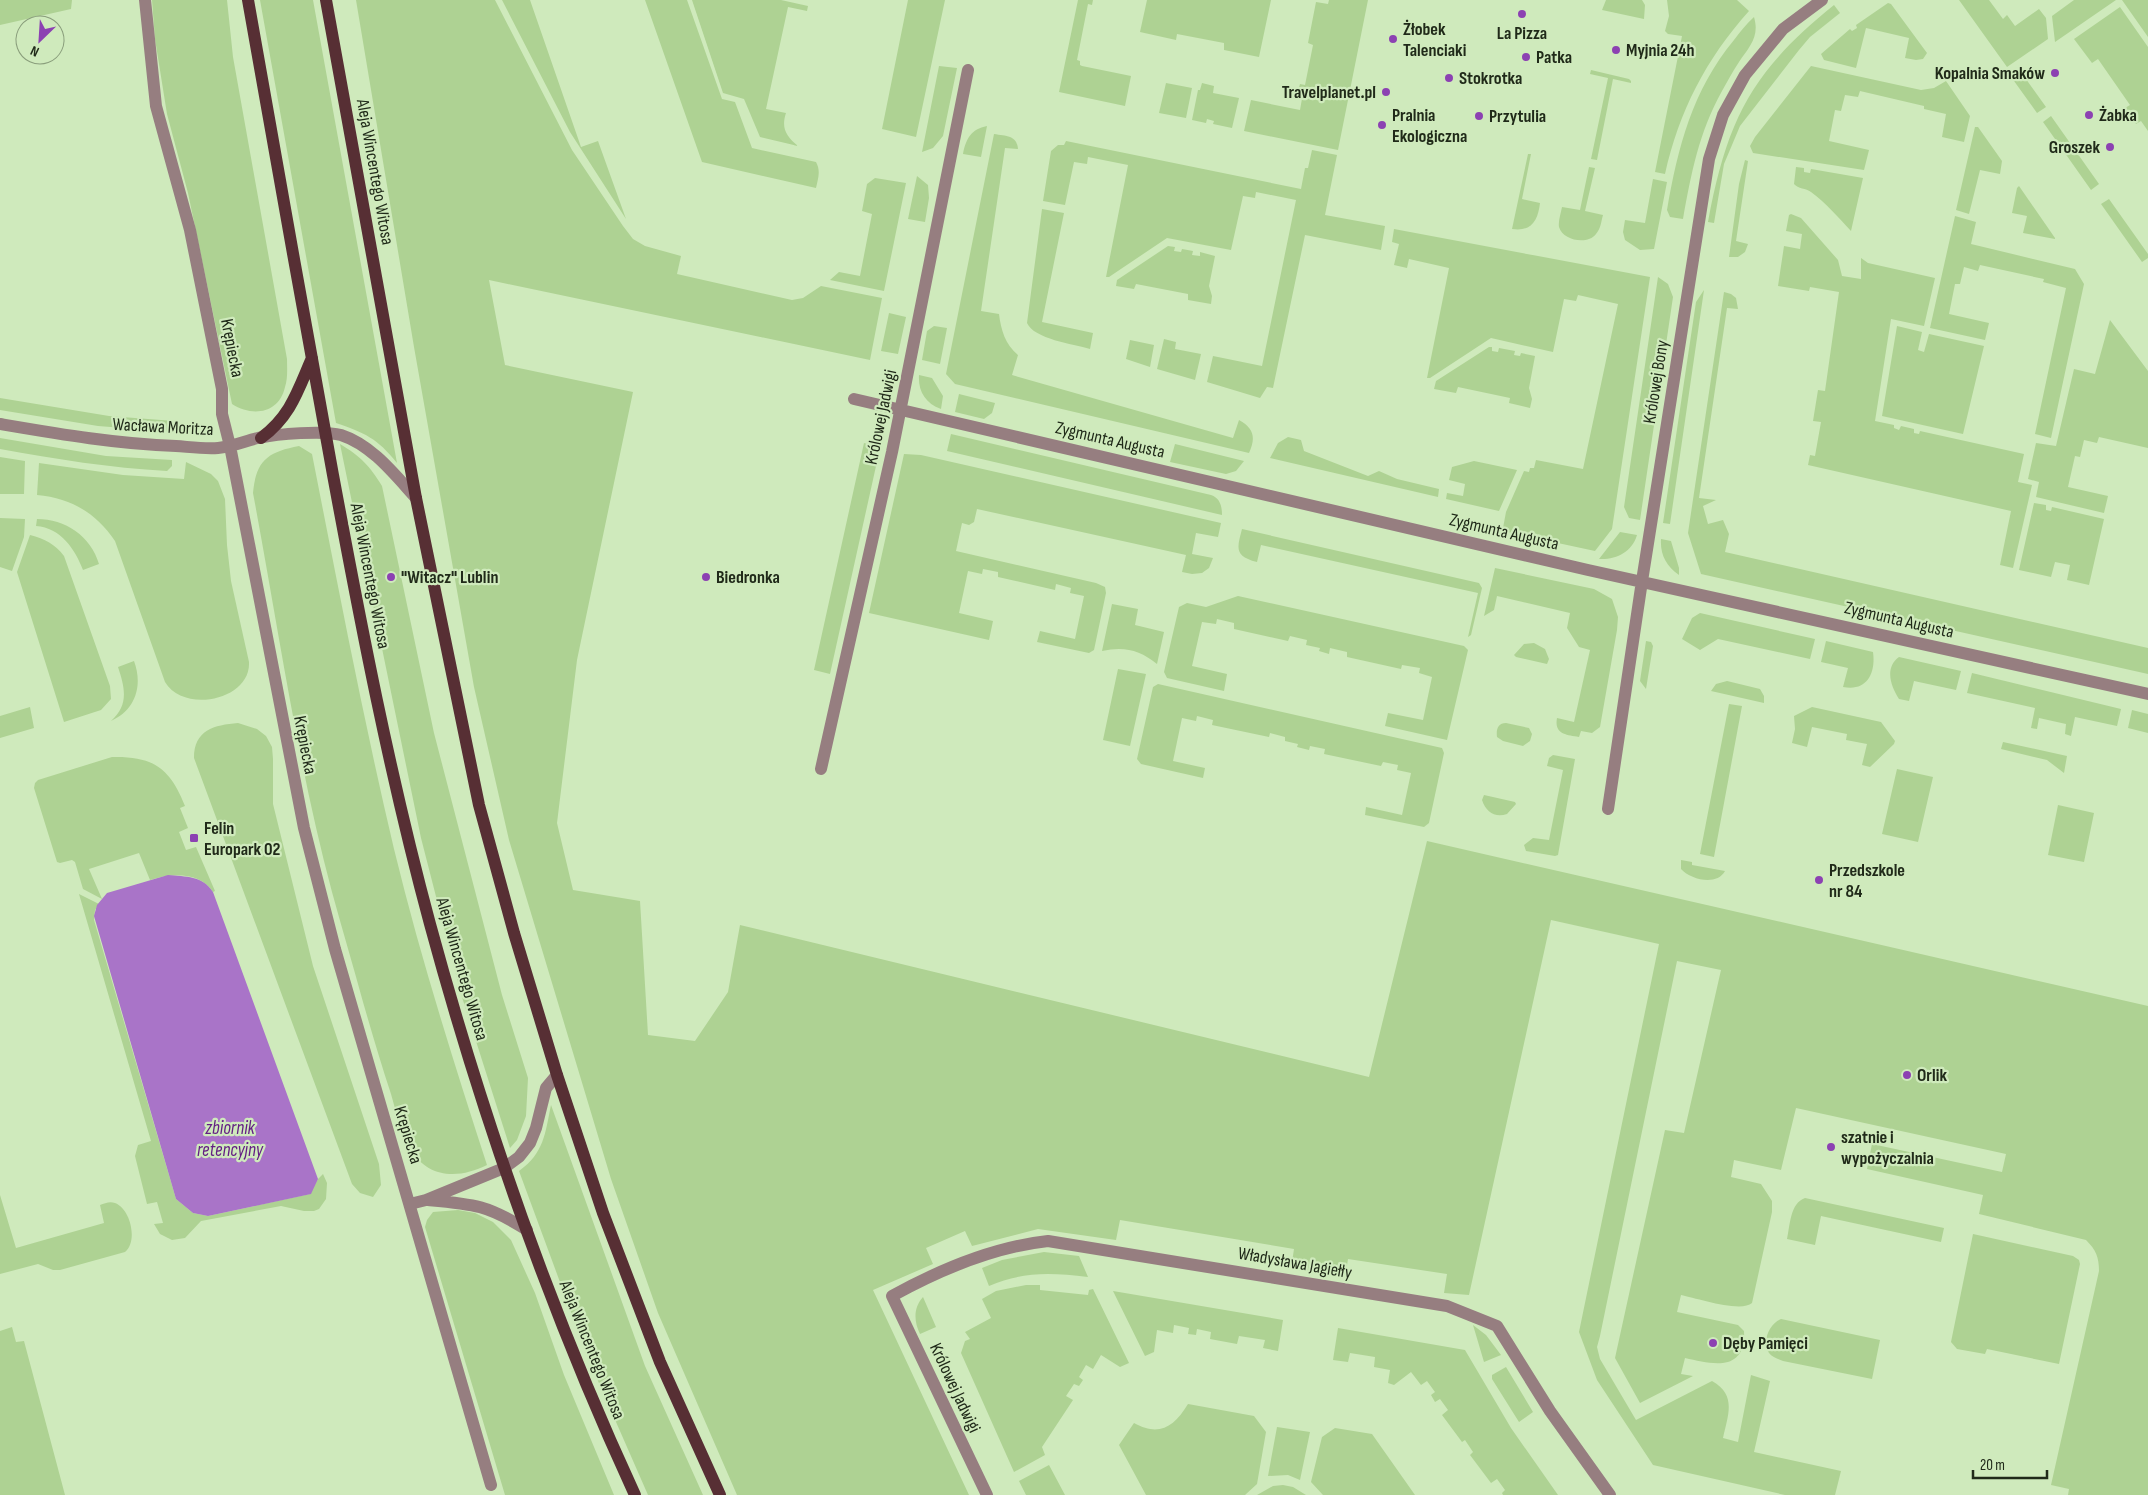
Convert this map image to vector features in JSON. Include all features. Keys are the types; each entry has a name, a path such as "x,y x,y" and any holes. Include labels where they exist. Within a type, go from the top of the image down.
{"main road":[{"name":"Aleja Wincentego Witosa","path":"248,0 325,432 364,635 409,841 446,982 504,1168 574,1355 635,1495"},
{"name":"Aleja Wincentego Witosa","path":"326,0 416,498 479,804 514,933 556,1074 629,1282 660,1362 720,1495"},
{"path":"261,438 276,427 284,416 293,401 312,358"}],"street":[{"name":"Krępiecka","path":"145,0 156,106 190,230 222,389 222,414 230,446 304,828 335,949 491,1485"},
{"name":"Królowej Bony","path":"1608,809 1642,581 1712,150 1723,115 1745,75 1783,29 1822,0"},
{"name":"Królowej Jadwigi","path":"821,769 900,409 968,70"},
{"name":"Zygmunta Augusta","path":"854,399 1642,581 2148,694"},
{"name":"Wacława Moritza","path":"0,424 103,441 202,448 230,446 261,438 325,432"},
{"path":"325,432 342,435 371,452 388,467 416,498"},
{"path":"410,1204 426,1200 504,1168 519,1157 530,1143 536,1128 546,1088 556,1074"},
{"path":"426,1200 472,1204 506,1216 526,1230"},
{"name":"Władysława Jagiełły","path":"892,1296 926,1278 964,1262 1020,1244 1048,1240 1447,1306 1497,1326 1550,1411 1610,1495"},
{"name":"Królowej Jadwigi","path":"892,1296 987,1495"}],"green space":[{"path":"0,0 72,0 71,9 44,15 15,15 15,22 0,25"},
{"path":"152,0 227,0 233,57 287,359 287,380 282,396 271,408 264,410 248,411 232,404 188,193 167,114 155,39"},
{"path":"260,0 313,0 397,463 370,437 336,423"},
{"path":"356,0 495,0 572,150 633,239 645,246 681,256 677,274 792,300 803,298 821,286 882,298 870,360 489,280 505,365 633,392 577,660 557,823 573,890 640,901 648,1035 695,1041 728,992 740,925 1369,1077 1427,841 2148,1006 2148,1495 2068,1495 2069,1489 2051,1485 2099,1271 2095,1251 2086,1240 1979,1214 1983,1195 1867,1169 1872,1144 2002,1172 2006,1154 1796,1108 1781,1170 1734,1160 1731,1177 1761,1184 1772,1201 1772,1212 1752,1303 1746,1306 1729,1306 1681,1295 1677,1312 1738,1325 1744,1331 1743,1344 1739,1354 1733,1360 1716,1363 1685,1358 1681,1374 1693,1376 1640,1403 1615,1358 1665,1130 1684,1133 1721,970 1677,961 1597,1347 1600,1359 1636,1420 1712,1381 1720,1387 1728,1399 1728,1414 1723,1438 1738,1442 1751,1375 1770,1381 1754,1452 1841,1471 1835,1495 1785,1495 1653,1465 1597,1380 1579,1332 1659,944 1551,920 1469,1295 1444,1293 1447,1274 1348,1259 1345,1278 1291,1269 1294,1249 1120,1220 1116,1240 1038,1229 972,1246 965,1231 926,1248 933,1264 873,1290 969,1495 737,1495 658,1313 611,1179 509,840 474,687 414,347"},
{"path":"502,0 530,0 581,147 598,141 626,219 570,132"},
{"path":"645,0 687,0 722,99 735,102 752,148 816,162 819,172 816,188 702,162"},
{"path":"692,0 781,0 808,6 807,11 788,7 766,109 786,113 784,127 790,139 798,146 760,137 744,99 723,93"},
{"path":"908,0 945,0 916,137 882,129"},
{"path":"1078,0 1093,0 1092,5 1088,4 1077,60 1080,61 1082,66 1131,76 1125,106 1059,92"},
{"path":"1147,0 1271,0 1259,57 1224,50 1224,43 1177,34 1176,40 1140,32"},
{"path":"1329,0 1368,0 1338,150 1244,131 1251,100 1300,110 1303,93 1298,91 1300,84 1305,85 1313,45 1308,43 1316,2 1328,4"},
{"path":"1606,0 1642,0 1645,5 1644,19 1602,10"},
{"path":"1667,0 1737,0 1749,11 1720,48 1696,87 1678,129 1665,174 1655,172 1682,36 1668,34 1665,31 1669,16"},
{"path":"1959,0 1989,0 2003,19 2007,15 2015,26 2039,9 2046,18 2048,39 2007,67"},
{"path":"2074,0 2116,0 2055,42 2052,16"},
{"path":"2122,0 2148,0 2148,37"},
{"path":"1888,3 1891,4 1927,53 1923,59 1905,58 1909,38 1866,28 1856,68 1824,60 1821,54 1850,29 1852,31 1857,28 1856,25"},
{"path":"1834,5 1840,13 1810,37 1740,126 1724,164 1714,223 1708,222 1724,154 1747,100 1782,52"},
{"path":"2120,7 2148,47 2148,131 2141,121 2136,124 2125,108 2130,105 2098,59 2092,63 2074,39"},
{"path":"1754,17 1755,36 1722,91 1707,122 1693,170 1683,219 1670,217 1667,210 1676,164 1697,100 1707,79 1720,59 1748,22"},
{"path":"939,66 957,68 943,136 933,148 922,152"},
{"path":"1811,66 1921,90 1934,88 1946,81 1970,116 1964,142 1942,137 1946,114 1924,109 1924,106 1860,91 1858,97 1845,95 1841,111 1835,110 1829,141 1869,150 1864,170 1753,153 1750,146 1755,137"},
{"path":"1591,70 1631,81 1631,83 1613,79 1597,160 1591,159 1608,78 1590,74"},
{"path":"2023,75 2046,107 2037,113 2014,81"},
{"path":"1166,83 1192,88 1186,118 1159,113"},
{"path":"1202,83 1214,86 1213,93 1239,98 1232,128 1213,124 1214,121 1207,119 1206,123 1192,120 1198,90 1200,90"},
{"path":"2051,116 2099,184 2091,190 2043,122"},
{"path":"987,126 981,157 963,154 973,132"},
{"path":"1975,127 1978,127 2002,161 2000,174 1980,170 1969,214 1956,210"},
{"path":"994,134 1013,139 1016,141 1018,149 1005,148 981,311 999,314 1004,336 1018,355 1012,375 1233,438 1239,420 1251,430 1253,438 1249,453 955,384 946,374"},
{"path":"1066,141 1301,189 1305,168 1308,168 1312,150 1337,155 1325,215 1385,226 1381,250 1305,235 1273,388 1267,387 1260,398 1207,382 1213,356 1262,366 1296,200 1256,192 1255,198 1243,196 1231,250 1167,238 1109,277 1106,277 1128,165 1088,157 1087,164 1074,162 1065,205 1043,201 1051,151 1058,145 1064,145"},
{"path":"1528,154 1531,154 1522,199 1540,203 1538,215 1529,227 1525,229 1512,229"},
{"path":"1745,160 1748,161 1736,241 1748,244 1745,252 1738,257 1729,257 1739,184"},
{"path":"1589,167 1595,168 1585,211 1603,215 1601,225 1596,234 1587,240 1576,240 1565,236 1561,232 1559,220 1562,207 1580,210"},
{"path":"1796,167 1804,168 1804,172 1810,173 1811,169 1863,178 1851,231 1816,196 1794,184"},
{"path":"917,176 928,185 929,198 925,222 908,219"},
{"path":"875,178 906,183 884,291 830,280 839,272 860,276 872,214 862,211 867,184"},
{"path":"1653,179 1667,182 1654,249 1640,250 1625,240 1623,232 1625,220 1645,223"},
{"path":"2019,186 2055,239 2023,233 2027,216 2012,213"},
{"path":"2109,199 2148,254 2148,258 2142,262 2101,204"},
{"path":"1042,209 1064,213 1042,322 1093,333 1090,349 1046,337 1031,329 1027,323"},
{"path":"1789,215 1801,218 1838,260 1842,276 1861,279 1861,258 1868,263 1935,278 1924,326 1891,319 1875,421 1894,425 1894,428 1899,430 1901,426 1914,429 1914,433 1919,434 1920,431 2024,454 2018,482 2032,485 2013,568 2000,565 2011,511 1808,465 1810,455 1815,456 1821,422 1813,421 1818,390 1825,391 1839,292 1810,287 1809,291 1778,286 1784,246 1800,249 1802,234 1786,231"},
{"path":"1955,216 1976,222 1971,244 2075,269 2084,284 2051,438 2035,434 2066,288 2043,282 2044,279 1980,265 1978,271 1964,267 1960,284 1955,284 1949,314 1989,323 1985,340 1930,328"},
{"path":"1394,229 1650,277 1612,529 1595,551 1507,532 1503,528 1506,512 1524,471 1529,472 1530,468 1534,468 1536,460 1583,469 1618,304 1578,295 1576,301 1564,299 1553,352 1491,338 1430,378 1427,378 1449,268 1409,259 1407,268 1394,265 1399,244 1392,242"},
{"path":"1168,246 1175,247 1174,251 1181,252 1182,249 1193,251 1192,255 1200,256 1200,252 1215,256 1209,286 1212,296 1211,304 1188,300 1188,294 1136,284 1134,289 1116,286 1117,280"},
{"path":"1658,277 1668,284 1673,297 1640,520 1629,518 1624,507"},
{"path":"1704,290 1670,524 1663,523 1696,302"},
{"path":"1724,292 1736,298 1738,309 1727,308 1699,498 1716,500 1703,506 1708,524 1723,520 1729,534 1725,552 2148,648 2148,674 1701,574 1688,533"},
{"path":"889,313 906,317 898,354 881,351"},
{"path":"2110,320 2148,371 2148,448 2099,437 2097,443 2084,440 2080,457 2075,456 2068,487 2108,496 2104,513 2036,497 2039,482 2028,479 2036,443 2056,446 2074,369 2095,374"},
{"path":"934,326 947,328 940,364 922,360 927,331"},
{"path":"1897,326 1922,332 1918,350 1924,352 1929,334 1984,346 1963,434 1882,416"},
{"path":"1164,339 1176,342 1175,349 1201,354 1195,380 1157,369"},
{"path":"1130,340 1154,345 1150,367 1126,359"},
{"path":"1489,347 1492,347 1492,351 1498,352 1499,348 1515,351 1514,355 1520,356 1521,353 1535,356 1529,388 1532,399 1530,408 1509,403 1510,398 1458,387 1456,393 1434,389 1436,381"},
{"path":"919,375 932,378 943,396 941,409 924,396 921,391"},
{"path":"959,394 995,403 992,413 984,419 955,412"},
{"path":"0,398 109,416 174,421 174,432 98,426 0,410"},
{"path":"951,434 1211,495 1217,498 1220,503 1222,515 947,451"},
{"path":"1288,437 1301,440 1304,451 1368,476 1379,471 1397,479 1439,489 1438,497 1270,458 1278,443"},
{"path":"0,438 106,456 172,460 172,466 167,471 146,470 42,456 0,449"},
{"path":"864,443 880,448 830,674 814,670"},
{"path":"340,444 364,462 382,486 434,733 502,995 528,1078 526,1116 517,1140 510,1148 461,994 421,838"},
{"path":"1175,444 1244,461 1236,471 1226,474 1170,462"},
{"path":"299,446 312,454 361,701 394,849 449,1047 487,1165 466,1173 455,1174 434,1171 417,1158 407,1142 399,1122 366,1014 332,892 308,793 253,493 257,473 266,459 279,451"},
{"path":"904,454 921,455 1221,523 1218,537 1196,533 1192,554 1213,558 1209,568 1202,573 1182,572 1186,555 977,509 974,522 969,525 962,523 956,551 1096,583 1105,587 1106,593 1094,650 1089,653 1037,642 1040,631 1075,639 1084,596 1070,593 1071,588 1056,584 1055,590 998,577 998,572 983,569 982,574 968,571 959,613 993,621 989,640 869,613"},
{"path":"0,457 25,461 24,494 0,494"},
{"path":"1474,461 1517,470 1499,511 1446,499 1447,493 1463,496 1465,484 1449,480 1452,467"},
{"path":"186,462 211,474 218,481 225,499 231,581 249,662 247,675 239,686 215,698 200,700 186,698 174,692 165,682 115,541 108,531 91,515 72,503 37,495 39,463 123,475 184,479"},
{"path":"2034,503 2046,505 2046,510 2051,511 2052,507 2104,519 2089,585 2067,580 2070,565 2055,562 2051,577 2019,570"},
{"path":"0,518 25,519 24,537 12,571 0,567"},
{"path":"37,519 57,522 76,531 90,545 99,564 83,570 76,555 66,541 53,531 36,526"},
{"path":"1242,529 1479,583 1482,588 1471,635 1468,637 1478,593 1261,545 1257,562 1244,557 1239,550 1238,546"},
{"path":"1620,532 1637,535 1635,541 1622,554 1611,558 1599,559"},
{"path":"30,535 49,542 64,556 110,686 111,699 101,710 64,722 17,572"},
{"path":"1661,539 1671,541 1679,568 1679,575 1665,559"},
{"path":"1495,568 1594,589 1612,599 1618,617 1617,630 1600,727 1592,733 1581,731 1579,737 1562,733 1557,727 1557,718 1574,722 1590,650 1579,647 1567,628 1570,613 1497,596 1494,610 1484,616"},
{"path":"1238,596 1464,646 1468,650 1447,740 1385,726 1388,713 1423,720 1432,677 1419,673 1420,668 1402,665 1401,669 1347,657 1347,652 1330,648 1329,654 1319,651 1320,648 1306,645 1307,640 1290,636 1288,641 1234,629 1234,623 1217,619 1216,624 1202,622 1192,666 1227,674 1224,691 1167,678 1164,672 1179,607 1187,603 1206,607"},
{"path":"1112,604 1138,609 1135,625 1164,632 1157,664 1144,655 1131,650 1102,651"},
{"path":"1700,613 1815,639 1810,659 1718,639 1700,650 1682,639 1692,618"},
{"path":"1646,641 1651,642 1653,646 1646,689 1640,681"},
{"path":"1826,641 1873,652 1873,667 1871,674 1864,684 1851,688 1843,687 1848,668 1821,662"},
{"path":"1534,643 1545,649 1549,659 1547,664 1514,655 1524,644"},
{"path":"1899,657 1961,671 1956,690 1914,681 1909,701 1899,699 1890,678 1890,672 1894,661"},
{"path":"134,661 138,679 132,704 120,716 111,721 121,709 124,696 118,667"},
{"path":"1118,669 1146,674 1130,746 1103,740"},
{"path":"1972,673 2121,709 2117,726 2075,717 2071,736 2065,734 2066,724 2039,718 2037,729 2031,728 2035,708 1967,693"},
{"path":"1727,681 1760,689 1764,696 1764,703 1711,691 1716,684"},
{"path":"1158,684 1442,748 1444,753 1429,823 1424,827 1365,815 1366,807 1402,815 1411,773 1397,770 1398,765 1383,762 1381,766 1324,754 1325,749 1310,746 1309,750 1297,747 1298,744 1285,741 1285,737 1270,733 1269,737 1212,725 1213,720 1197,716 1196,721 1182,718 1173,761 1205,768 1203,778 1141,764 1137,759 1153,687"},
{"path":"1729,704 1742,706 1714,857 1700,854"},
{"path":"30,707 34,728 0,738 0,716"},
{"path":"1812,707 1881,722 1895,741 1894,744 1870,767 1862,765 1867,744 1846,740 1847,734 1812,727 1807,747 1792,743 1795,729 1794,716"},
{"path":"2132,710 2148,714 2148,733 2128,728"},
{"path":"238,723 257,729 266,736 272,747 273,804 313,966 379,1164 381,1185 373,1197 360,1193 352,1184 194,758 197,741 207,731 221,725"},
{"path":"1506,723 1529,728 1532,734 1530,741 1523,746 1503,741 1497,737 1498,727"},
{"path":"2003,742 2067,756 2064,773 2047,760 2001,749"},
{"path":"1553,755 1575,759 1558,855 1555,856 1526,851 1524,845 1533,838 1549,840 1563,770 1547,766 1549,758"},
{"path":"112,757 126,757 149,762 158,767 173,782 185,806 180,808 188,828 179,832 186,850 196,847 215,891 213,892 200,880 184,875 166,876 150,880 139,853 89,869 102,899 83,889 75,862 72,860 57,862 34,788 35,783 38,780"},
{"path":"1897,769 1933,777 1918,842 1882,834"},
{"path":"1484,795 1515,802 1516,804 1507,814 1495,814 1489,811 1484,804 1482,800"},
{"path":"2058,805 2094,813 2084,862 2048,855"},
{"path":"1681,860 1692,862 1692,865 1725,871 1716,879 1704,880 1685,873 1681,869"},
{"path":"79,894 99,904 95,910 94,920 176,1199 193,1213 208,1216 310,1194 323,1174 327,1183 326,1199 319,1209 304,1211 281,1206 201,1221 185,1238 172,1240 160,1234 154,1224 163,1223 157,1202 147,1204 135,1156 138,1145 151,1141"},
{"path":"551,1105 645,1366 703,1495 648,1495 588,1358 519,1171 539,1150 545,1134"},
{"path":"0,1195 16,1248 104,1223 100,1205 111,1202 121,1206 129,1219 132,1234 129,1247 125,1252 60,1270 53,1270 38,1264 0,1274"},
{"path":"1805,1198 1944,1228 1941,1242 1821,1216 1815,1245 1787,1239 1796,1205"},
{"path":"458,1210 475,1213 493,1222 511,1240 535,1293 564,1375 614,1495 505,1495 425,1227 427,1220 433,1212"},
{"path":"1973,1234 2073,1256 2079,1260 2080,1264 2059,1364 1987,1349 1985,1354 1957,1349 1951,1342"},
{"path":"1044,1252 1079,1256 1088,1277 1038,1274 1014,1278 989,1286 982,1268 1002,1260"},
{"path":"1026,1285 1040,1285 1040,1290 1088,1295 1089,1290 1093,1289 1129,1363 1120,1367 1101,1355 1093,1369 1086,1365 1079,1377 1083,1380 1079,1386 1074,1384 1066,1396 1073,1400 1042,1447 1045,1455 1014,1472 961,1353 965,1341 970,1339 965,1332 991,1318 982,1299 996,1291"},
{"path":"1113,1291 1283,1320 1278,1351 1263,1348 1265,1340 1239,1336 1237,1344 1210,1339 1211,1332 1197,1329 1196,1335 1188,1334 1189,1328 1174,1325 1173,1333 1157,1330 1154,1352 1145,1356"},
{"path":"923,1297 936,1327 920,1334 916,1310"},
{"path":"1781,1319 1880,1340 1872,1379 1775,1358 1769,1353 1766,1338 1773,1324"},
{"path":"1473,1325 1486,1335 1501,1355 1484,1362"},
{"path":"12,1327 16,1342 24,1341 65,1495 0,1495 0,1331"},
{"path":"1338,1328 1465,1350 1511,1428 1558,1495 1503,1495 1502,1493 1505,1490 1497,1479 1491,1483 1470,1455 1473,1452 1465,1440 1462,1442 1442,1415 1448,1410 1440,1399 1435,1402 1431,1395 1435,1392 1427,1381 1421,1385 1411,1372 1394,1385 1388,1383 1390,1370 1374,1367 1375,1357 1350,1353 1348,1362 1333,1360"},
{"path":"1506,1367 1533,1412 1519,1422 1492,1379 1492,1375"},
{"path":"1188,1404 1254,1416 1266,1432 1257,1484 1245,1495 1146,1495 1119,1445 1134,1423 1151,1429 1165,1427 1177,1419"},
{"path":"1277,1427 1310,1432 1300,1480 1288,1475 1268,1476"},
{"path":"1335,1428 1372,1434 1415,1495 1323,1495 1311,1482 1322,1437"},
{"path":"1049,1465 1065,1495 1026,1495 1019,1481"},
{"path":"1273,1486 1293,1487 1306,1495 1257,1495"}],"water":[{"name":"zbiornik retencyjny","path":"168,875 199,880 209,886 213,892 318,1179 311,1194 208,1216 193,1213 176,1199 94,916 97,905 107,893"}],"place":[{"name":"La Pizza","path":"1522,14"},
{"name":"Żłobek Talenciaki","path":"1393,39"},
{"name":"Myjnia 24h","path":"1616,50"},
{"name":"Patka","path":"1526,57"},
{"name":"Kopalnia Smaków","path":"2055,73"},
{"name":"Stokrotka","path":"1449,78"},
{"name":"Travelplanet.pl","path":"1386,92"},
{"name":"Żabka","path":"2089,115"},
{"name":"Przytulia","path":"1479,116"},
{"name":"Pralnia Ekologiczna","path":"1382,125"},
{"name":"Groszek","path":"2110,147"},
{"name":"\"Witacz\" Lublin","path":"391,577"},
{"name":"Biedronka","path":"706,577"},
{"name":"Felin Europark 02","path":"194,838"},
{"name":"Przedszkole nr 84","path":"1819,880"},
{"name":"Orlik","path":"1907,1075"},
{"name":"szatnie i wypożyczalnia","path":"1831,1147"},
{"name":"Dęby Pamięci","path":"1713,1343"}]}
